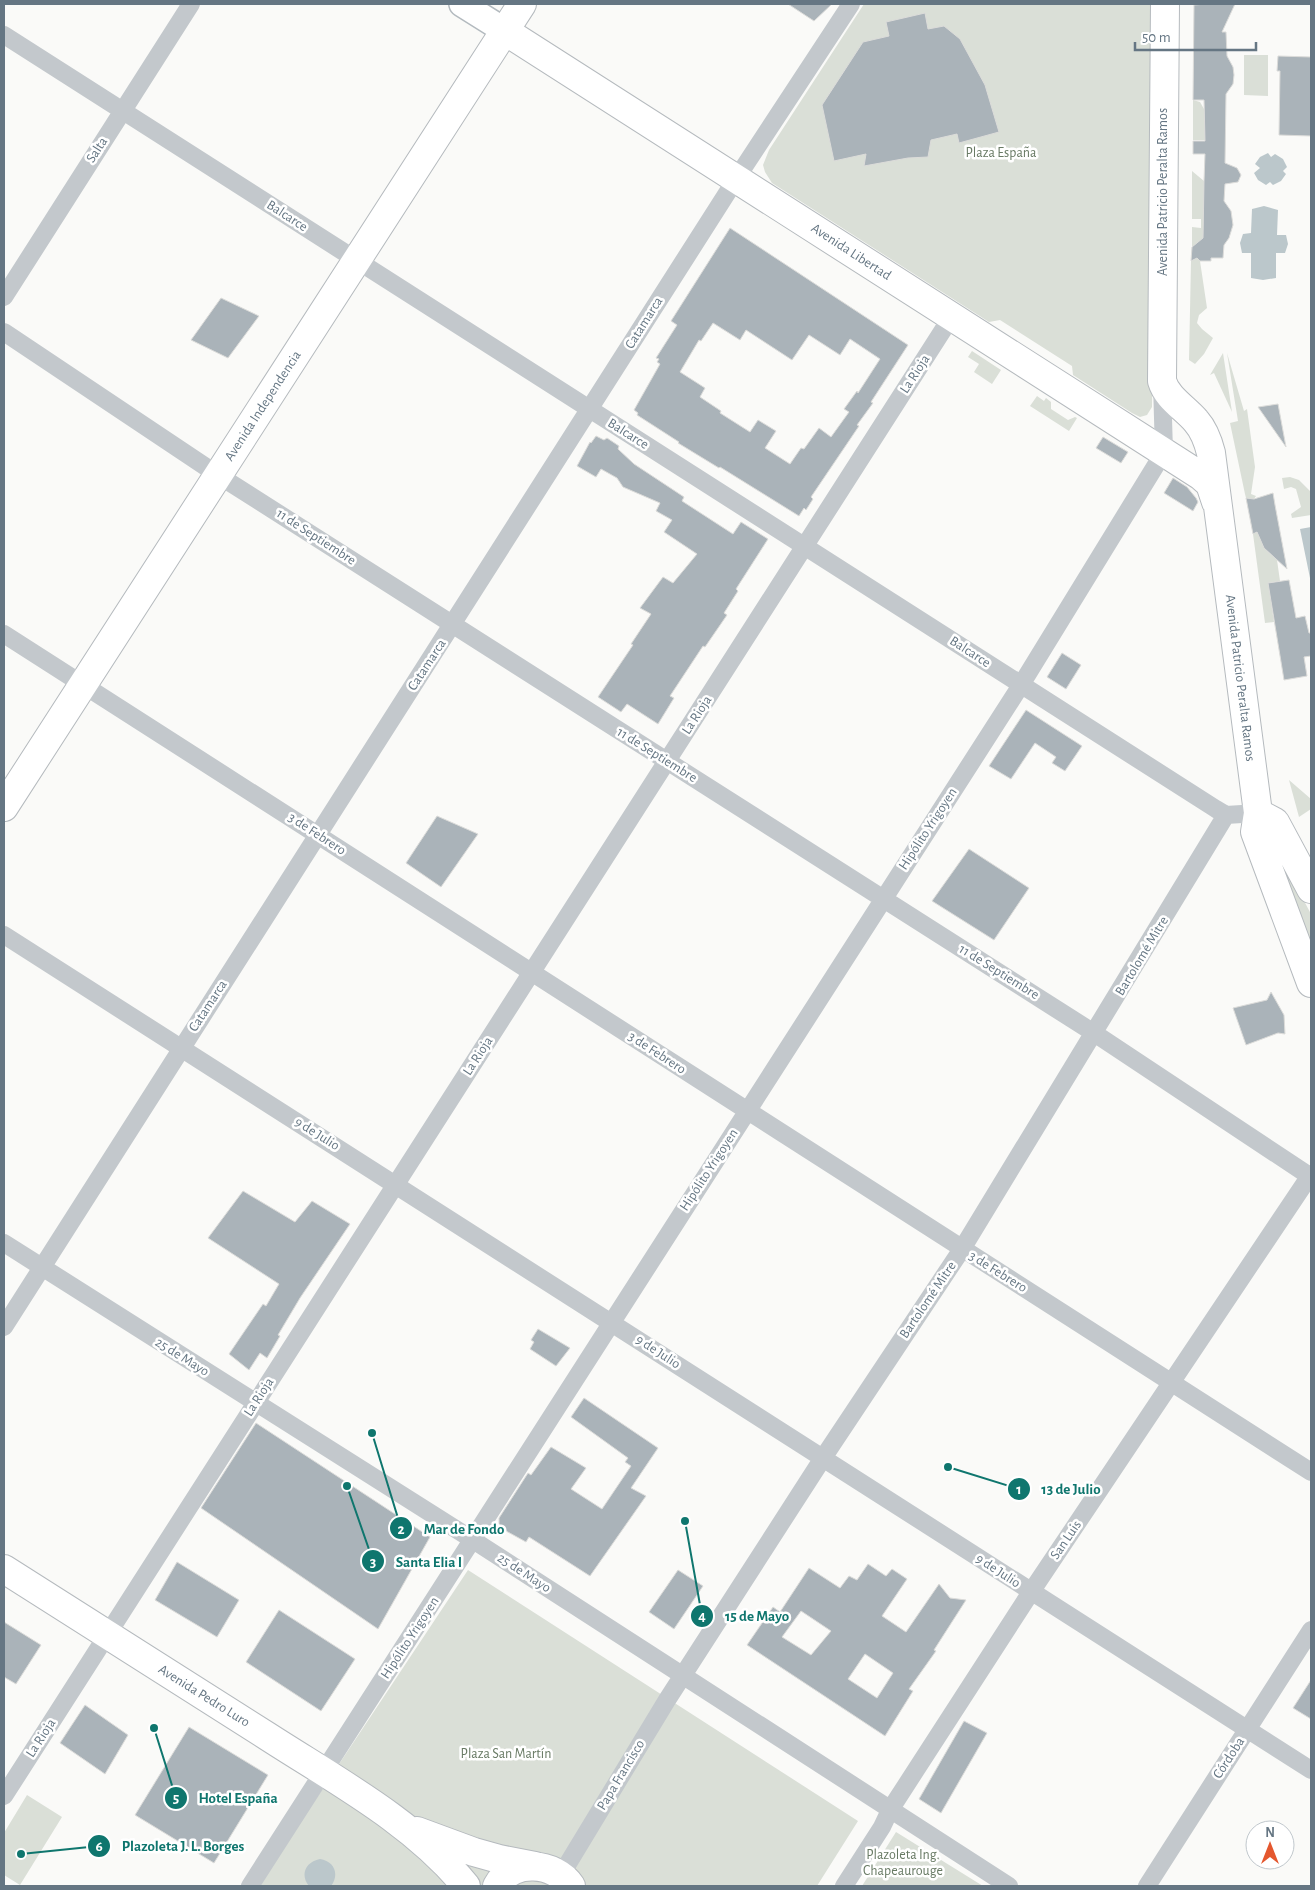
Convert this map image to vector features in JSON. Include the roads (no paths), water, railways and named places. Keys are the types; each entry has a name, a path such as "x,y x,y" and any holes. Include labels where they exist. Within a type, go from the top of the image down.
{"main road":[{"name":"Avenida Libertad","path":"462,4 1206,479 1212,490 1219,518"},
{"name":"Avenida Independencia","path":"4,807 522,4"},
{"name":"Avenida Patricio Peralta Ramos","path":"1165,4 1162,381 1166,391 1195,420 1208,441 1215,469 1219,518 1258,813 1255,832 1311,978"},
{"path":"1258,813 1275,822 1311,888"},
{"name":"Avenida Pedro Luro","path":"4,1568 324,1772 404,1826 442,1860 466,1886"},
{"name":"Avenida Pedro Luro","path":"404,1826 474,1852 499,1859 549,1868 569,1883"},
{"path":"498,1886 509,1873 535,1866"}],"street":[{"name":"Salta","path":"4,297 191,4"},
{"name":"Catamarca","path":"4,1327 736,179 851,4"},
{"name":"Balcarce","path":"4,35 1226,816"},
{"name":"La Rioja","path":"4,1796 952,316"},
{"name":"11 de Septiembre","path":"4,332 218,475 1094,1033 1311,1175"},
{"name":"Avenida Patricio Peralta Ramos","path":"1162,381 1164,452"},
{"name":"Hipólito Yrigoyen","path":"250,1886 1021,684 1164,452"},
{"name":"3 de Febrero","path":"4,634 1311,1472"},
{"path":"1226,816 1258,813"},
{"name":"Bartolomé Mitre","path":"682,1675 962,1249 1226,816"},
{"name":"9 de Julio","path":"4,934 1311,1770"},
{"name":"San Luis","path":"844,1886 882,1827 890,1810 1031,1592 1311,1175"},
{"name":"25 de Mayo","path":"4,1243 473,1540 1009,1886"},
{"name":"Córdoba","path":"1147,1886 1311,1630"},
{"name":"Papa Francisco","path":"569,1883 682,1675"}],"place":[{"name":"Mar de Fondo","path":"372,1433"},
{"name":"13 de Julio","path":"948,1467"},
{"name":"Santa Elia I","path":"347,1486"},
{"name":"15 de Mayo","path":"685,1521"},
{"name":"Hotel España","path":"154,1728"},
{"name":"Plazoleta J. L. Borges","path":"21,1854"}],"park label":[{"name":"Plaza España","path":"1001,153"},
{"name":"Plaza San Martín","path":"506,1754"},
{"name":"Plazoleta Ing. Chapeaurouge","path":"903,1864"}]}
